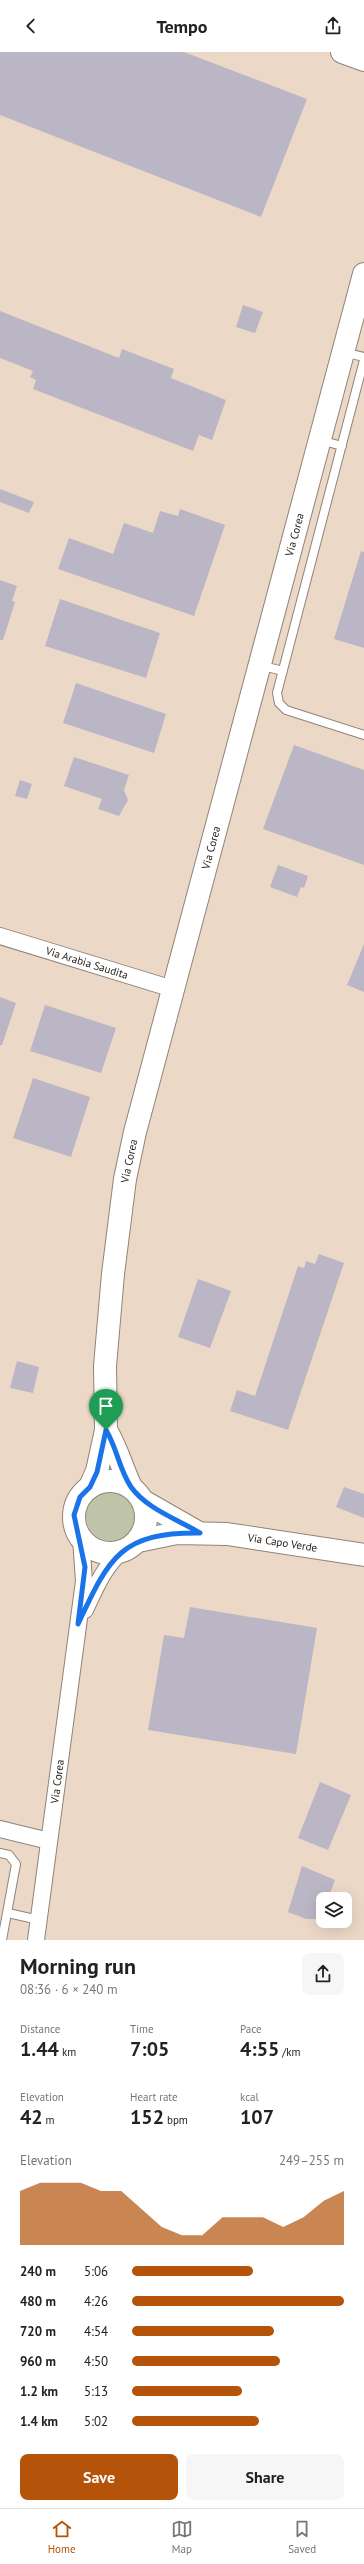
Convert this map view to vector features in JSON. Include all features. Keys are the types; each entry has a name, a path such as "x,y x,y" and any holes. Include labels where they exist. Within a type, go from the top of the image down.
{"street":[{"path":"342,52 364,60"},
{"name":"Via Corea","path":"106,1430 105,1366 125,1179 173,989 364,274"},
{"name":"Via Arabia Saudita","path":"0,936 173,989"},
{"path":"106,1430 97,1472 90,1487 80,1497 74,1515 76,1528 81,1538 97,1551 110,1554 130,1546"},
{"path":"78,1624 99,1580 111,1562 130,1546 147,1521 137,1494 120,1465 114,1444 106,1430"},
{"path":"90,1487 109,1481 137,1494 200,1533"},
{"name":"Via Capo Verde","path":"130,1546 177,1533 227,1534 364,1555"},
{"name":"Via Corea","path":"36,1940 85,1567 81,1538"},
{"path":"0,1829 49,1841"}],"lane":[{"path":"343,351 364,357"},
{"path":"364,360 277,693 280,703 286,710 364,735"},
{"path":"319,440 342,446"},
{"path":"259,665 282,671"},
{"path":"0,1853 9,1855 16,1864 2,1940"},
{"path":"8,1913 39,1920"}],"shaded area":[{"path":"0,52 364,52 364,1940 0,1940"}],"green space":[{"path":"111,1491 120,1493 131,1502 136,1516 134,1525 125,1536 111,1541 102,1539 91,1530 86,1516 88,1507 97,1496"}],"building":[{"path":"0,52 184,52 307,99 261,217 0,115"},
{"path":"243,305 263,312 255,333 236,327"},
{"path":"0,311 119,358 122,349 174,369 171,378 226,400 212,440 199,435 193,451 33,389 36,380 30,377 33,371 0,358"},
{"path":"0,489 34,502 29,513 0,502"},
{"path":"180,509 225,525 194,616 58,569 69,538 113,554 124,523 153,533 160,511 178,516"},
{"path":"361,551 364,552 364,648 334,639"},
{"path":"0,580 17,586 12,601 15,602 3,640 0,640"},
{"path":"60,599 160,633 146,678 45,646"},
{"path":"76,683 166,714 154,753 63,723"},
{"path":"294,745 364,770 364,865 263,829"},
{"path":"74,757 129,775 124,790 128,800 119,816 98,809 102,799 64,786"},
{"path":"20,780 32,784 27,799 15,796"},
{"path":"278,865 308,876 304,888 301,887 297,897 270,887"},
{"path":"364,944 364,992 347,985"},
{"path":"0,997 16,1003 2,1045 0,1045"},
{"path":"45,1005 116,1028 101,1073 30,1051"},
{"path":"33,1078 90,1097 71,1157 13,1138"},
{"path":"319,1254 344,1263 288,1430 230,1411 237,1390 255,1396 298,1266 304,1268 306,1261 315,1264"},
{"path":"198,1279 231,1291 210,1348 178,1337"},
{"path":"17,1361 39,1367 33,1393 10,1388"},
{"path":"344,1487 364,1494 364,1518 336,1507"},
{"path":"190,1607 317,1628 296,1754 148,1730 164,1635 184,1638"},
{"path":"320,1782 351,1795 328,1850 298,1838"},
{"path":"302,1866 335,1880 331,1892 316,1892 316,1919 306,1919 288,1912"}],"route":[{"path":"106,1430 114,1444 120,1465 131,1487 140,1495 143,1501 200,1533 177,1533 138,1540 130,1548 121,1552 111,1562 99,1580 78,1624 85,1567 81,1538 74,1522 74,1515 80,1497 90,1487 97,1472 106,1430"}]}
